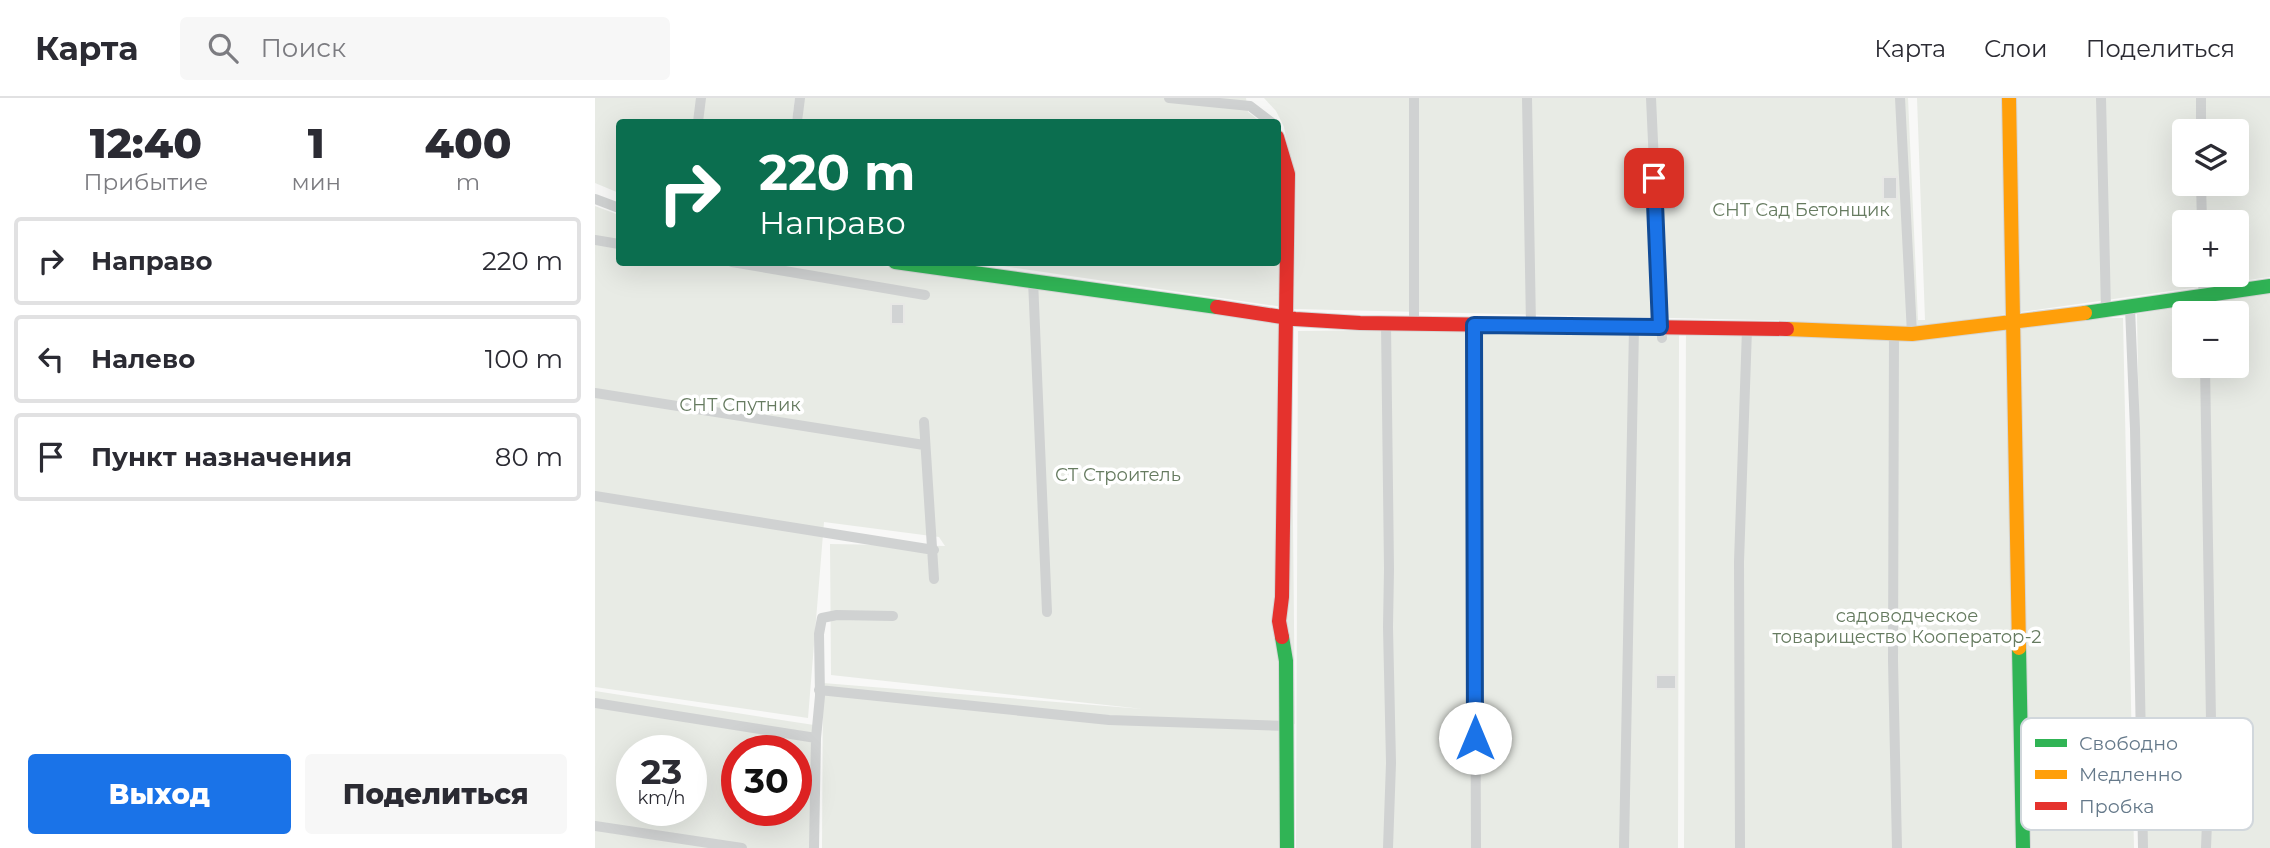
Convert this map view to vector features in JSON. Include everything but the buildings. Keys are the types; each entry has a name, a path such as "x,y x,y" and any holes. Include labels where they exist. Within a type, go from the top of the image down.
{"street":[{"path":"698,119 701,98"},
{"path":"797,119 800,98"},
{"path":"1169,98 1250,102 1268,119"},
{"path":"1414,98 1414,324"},
{"path":"1527,98 1531,326"},
{"path":"1651,98 1661,333"},
{"path":"1900,98 1912,334"},
{"path":"2009,98 2021,743"},
{"path":"2101,98 2106,310"},
{"path":"2201,98 2201,119"},
{"path":"1281,152 1287,174 1282,597 1279,621 1286,662 1287,848"},
{"path":"595,199 616,207"},
{"path":"595,240 616,244"},
{"path":"755,266 925,295"},
{"path":"926,266 1286,317 1386,324 1634,327 1661,333 1747,329 1912,334 2130,307 2270,286"},
{"path":"1033,280 1047,612"},
{"path":"2204,287 2204,301"},
{"path":"2130,307 2136,443 2141,718"},
{"path":"1386,324 1391,762 1388,848"},
{"path":"1474,325 1476,848"},
{"path":"1624,848 1634,327"},
{"path":"1740,848 1739,562 1747,329"},
{"path":"1894,333 1893,661 1897,848"},
{"path":"2205,378 2211,718"},
{"path":"595,393 924,445"},
{"path":"924,422 935,579"},
{"path":"595,496 934,550"},
{"path":"814,848 819,634 822,618 837,615 893,616"},
{"path":"819,690 1109,720 1288,726"},
{"path":"595,703 816,738"},
{"path":"595,826 742,848"},
{"path":"2023,830 2023,848"},
{"path":"2143,830 2143,848"},
{"path":"2206,848 2207,830"}],"green space":[{"path":"595,98 795,98 792,119 616,119 616,192 595,183"},
{"path":"804,98 1246,98 1248,112 1257,119 802,119"},
{"path":"1264,98 1908,98 1918,320 1925,320 1917,98 2270,98 2270,277 2249,280 2249,210 2172,210 2172,287 2199,287 1972,319 2123,318 2131,718 2021,718 2021,830 2134,830 2134,848 1684,848 1686,323 1799,321 1294,309 1296,191 1281,119"},
{"path":"1281,160 1283,307 1003,266 1281,266"},
{"path":"595,206 616,214 616,266 883,266 937,271 1291,322 1295,724 1284,723 1283,848 822,848 823,683 1143,709 831,675 830,544 945,546 939,537 824,522 808,718 595,687"},
{"path":"2270,289 2270,848 2146,848 2146,830 2253,830 2253,718 2144,718 2137,314 2172,307 2172,378 2249,378 2249,301 2206,301"},
{"path":"1624,327 1679,334 1678,848 1296,848 1298,331"},
{"path":"595,691 814,725 817,848 595,848"}],"traffic: fast":[{"path":"924,266 1217,307"},
{"path":"2085,313 2270,286"},
{"path":"1282,637 1286,661 1287,848"},
{"path":"2019,648 2021,748"},
{"path":"2023,830 2023,848"}],"traffic: slow":[{"path":"2009,98 2019,648"},
{"path":"1787,329 1912,334 2085,313"}],"traffic: jam":[{"path":"1281,150 1288,174 1282,597 1279,621 1282,637"},
{"path":"1217,307 1295,319 1360,323 1787,329"}],"route":[{"path":"1475,738 1474,325 1660,327 1654,178"}],"park label":[{"name":"СНТ Сад Бетонщик","path":"1801,210"},
{"name":"СНТ Спутник","path":"740,405"},
{"name":"СТ Строитель","path":"1118,475"},
{"name":"садоводческое товарищество Кооператор-2","path":"1907,626"}]}
